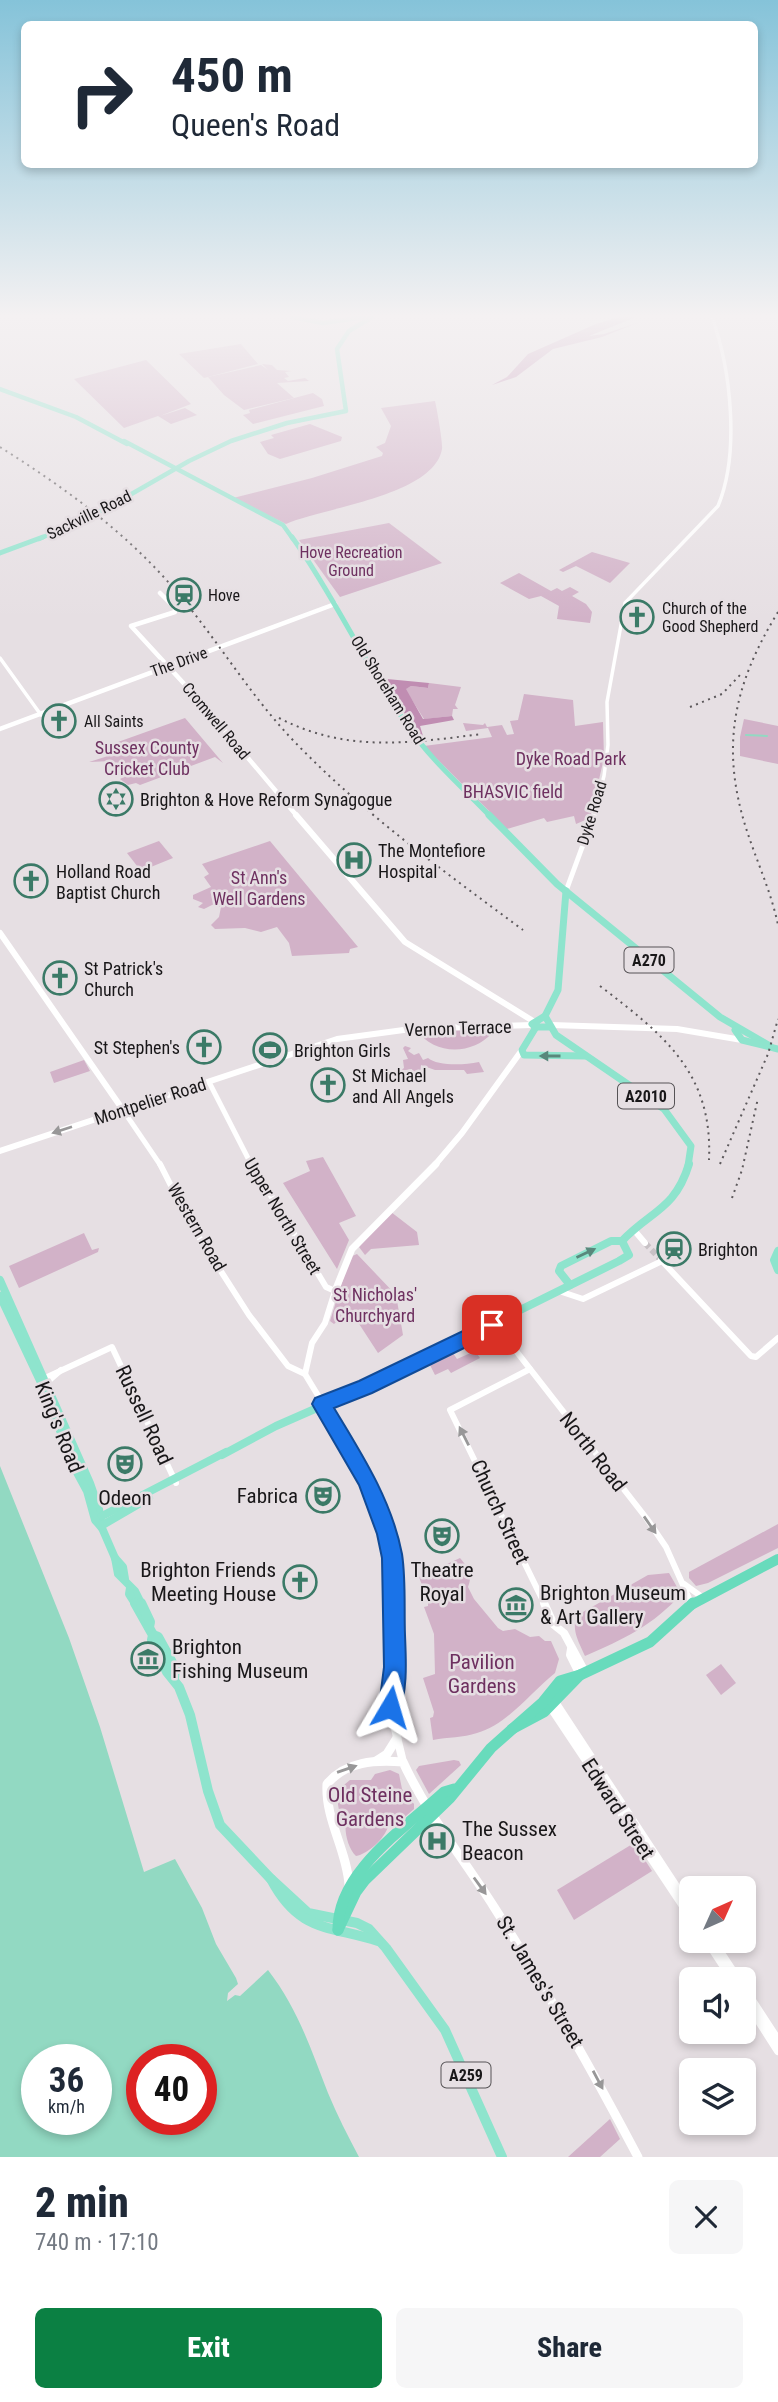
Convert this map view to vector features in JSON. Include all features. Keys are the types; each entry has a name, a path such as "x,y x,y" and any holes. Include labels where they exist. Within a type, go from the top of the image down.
{"highway":[{"path":"340,1924 353,1870 429,1810 450,1798 454,1789 491,1748 512,1730 522,1726 582,1673 650,1642 702,1597 778,1559"},
{"path":"340,1924 356,1892 429,1810"}],"main road":[{"name":"Old Shoreham Road","path":"79,418 283,525 304,552 417,740 559,886 567,887 733,1027 770,1046"},
{"name":"Sackville Road","path":"0,553 42,538 106,508 139,491 173,468 246,436 317,418"},
{"name":"Cromwell Road","path":"160,593 176,610 131,626 405,942 542,1023"},
{"name":"The Drive","path":"0,730 335,604"},
{"name":"Dyke Road","path":"335,1292 352,1249 442,1157 542,1023 559,983 567,887"},
{"name":"Western Road","path":"0,933 123,1110"},
{"name":"Vernon Terrace","path":"299,1052 337,1039 385,1031 542,1023 657,1027 742,1040"},
{"path":"542,1023 578,1053"},
{"name":"Old Shoreham Road","path":"733,1027 742,1040"},
{"path":"742,1040 770,1046"},
{"name":"A270","path":"770,1046 778,1049"},
{"name":"Montpelier Road","path":"0,1150 299,1052"},
{"name":"A2010","path":"521,1054 578,1053 587,1056 664,1110 687,1138 691,1149 688,1170 678,1189 659,1212 622,1241 616,1240 599,1246 559,1269 570,1285"},
{"path":"102,1523 262,1434 562,1292 570,1285 629,1255 622,1241"},
{"path":"778,1251 775,1260 778,1270"},
{"name":"King's Road","path":"0,1280 44,1382 74,1468 87,1491 95,1520 102,1523 118,1574 127,1584 190,1715 199,1756 220,1825 307,1913 340,1924"},
{"name":"King's Road","path":"0,1296 44,1382"},
{"path":"376,1869 353,1870 334,1826 326,1788 338,1771 376,1760 391,1750 397,1738"},
{"path":"376,1760 403,1762"},
{"name":"St. James's Street","path":"403,1762 408,1777 493,1905 573,2035 638,2157"},
{"name":"A259","path":"340,1924 379,1941 395,1958 445,2031 502,2157"}],"street":[{"name":"Dyke Road","path":"567,887 594,814 604,776 608,745 607,702 625,603 721,502 730,450 728,418"},
{"path":"0,658 41,715"},
{"name":"Upper North Street","path":"209,1082 236,1135 309,1262 326,1287 335,1292"},
{"name":"Western Road","path":"123,1110 161,1165 190,1223 249,1315 288,1366 305,1374"},
{"path":"634,1230 645,1243"},
{"path":"562,1292 583,1299 662,1261 753,1357 778,1338"},
{"name":"Dyke Road","path":"305,1374 312,1343 325,1323 335,1292"},
{"name":"North Road","path":"495,1324 647,1519 666,1547 692,1605"},
{"name":"Russell Road","path":"44,1382 61,1370 112,1347 175,1482"},
{"name":"Church Street","path":"530,1369 450,1410 497,1502 509,1534 554,1625 564,1633 571,1648 570,1655 582,1673"},
{"path":"305,1374 367,1481 387,1534 392,1558 395,1667 390,1707 403,1762"},
{"name":"North Road","path":"684,1584 702,1597"},
{"name":"Edward Street","path":"549,1700 679,1891"},
{"name":"Edward Street","path":"549,1700 679,1899"},
{"path":"756,2006 778,2040"},
{"path":"756,2017 778,2051"}],"green space":[{"path":"113,418 153,418 124,428"},
{"path":"161,418 189,418 171,424"},
{"path":"246,418 278,418 253,424"},
{"path":"386,418 438,418 441,434 442,449 434,465 419,478 398,489 286,524 233,498 312,478 382,456 383,453 376,447 385,443 391,426"},
{"path":"310,424 342,437 341,441 280,459 268,454 260,442 274,438 271,435"},
{"name":"Hove Recreation Ground","path":"389,523 442,563 340,597 299,540"},
{"path":"592,552 630,563 610,583 576,566 563,572 559,570"},
{"path":"519,573 551,591 557,588 562,591 570,587 579,592 572,596 586,604 592,612 590,623 557,619 559,606 541,596 529,599 500,583"},
{"path":"429,683 461,687 455,705 458,709 453,709 452,716 424,719 405,689 411,686 428,688"},
{"path":"524,694 573,700 575,726 603,722 604,758 590,818 576,824 574,816 547,822 544,818 507,829 424,746 492,737 488,728 466,731 463,723 485,723 487,727 502,725 507,735 514,734 510,721 518,720"},
{"name":"Sussex County Cricket Club","path":"185,718 223,763 215,757 140,785 128,785 120,779 124,777 122,773 117,775 110,766 115,764 112,761 89,762 108,756 104,747"},
{"path":"744,719 778,726 778,764 740,756"},
{"path":"159,841 173,858 141,871 127,853"},
{"name":"St Ann's Well Gardens","path":"270,841 358,947 350,949 349,953 292,956 289,943 277,927 261,932 245,928 215,929 211,925 219,917 221,907 214,904 204,909 198,907 203,903 193,899 193,895 211,887 204,877 209,874 202,864"},
{"path":"492,1029 492,1033 475,1045 454,1050 433,1045 417,1030"},
{"path":"403,1048 411,1048 408,1051 414,1055 419,1053 423,1060 428,1058 449,1064 479,1062 484,1072 467,1074 464,1070 435,1070 421,1065 420,1074 413,1074 412,1069 400,1071 404,1068 403,1060 408,1059"},
{"path":"84,1060 90,1071 54,1083 50,1072"},
{"path":"323,1157 356,1216 339,1223 349,1240 337,1269 283,1183 310,1171 306,1161"},
{"path":"391,1212 417,1232 419,1245 371,1249 365,1255 359,1247"},
{"path":"84,1233 92,1250 99,1248 98,1252 19,1288 9,1266"},
{"name":"St Nicholas' Churchyard","path":"357,1254 396,1295 403,1335 378,1353 350,1310 334,1324 330,1321 350,1257"},
{"path":"451,1350 457,1359 475,1351 480,1358 451,1373 448,1369 435,1375 428,1361"},
{"path":"778,1524 778,1548 708,1583 696,1586 689,1578 689,1572"},
{"name":"Pavilion Gardens","path":"460,1558 469,1571 468,1587 474,1599 498,1628 503,1631 515,1629 530,1637 539,1636 545,1641 551,1641 559,1659 555,1673 499,1723 472,1735 433,1740 430,1718 434,1712 423,1678 435,1674 434,1634 424,1607 428,1606 428,1602 419,1577"},
{"path":"669,1573 681,1594 671,1605 637,1631 585,1656 578,1641 576,1616 648,1575"},
{"path":"721,1664 736,1683 721,1695 706,1675"},
{"path":"454,1760 461,1765 429,1794 416,1770 419,1766"},
{"name":"Old Steine Gardens","path":"390,1770 399,1774 402,1789 414,1804 414,1809 392,1828 388,1827 370,1849 356,1856 346,1835 346,1822 339,1811 339,1789 350,1780 371,1780 375,1774"},
{"path":"634,1843 652,1871 574,1920 557,1890"},
{"path":"610,2119 620,2139 600,2157 568,2157"}],"shaded area":[{"path":"387,679 429,683 428,688 411,686 406,689 423,719 452,716 454,720 420,726 423,736 417,737 419,733 415,734"},
{"path":"0,1466 69,1638 100,1727 144,1872 175,1859 202,1908 216,1944 236,1978 238,1984 228,1993 227,2001 235,1995 240,1996 268,1970 295,2014 331,2101 359,2157 0,2157"}],"waterway":[{"path":"746,735 767,736"}],"tunnel":[{"path":"645,1243 661,1260"}],"railway":[{"path":"0,447 94,512 137,549 191,609 275,720 317,764 402,839 523,930"},
{"path":"778,612 763,639 742,690 733,743 738,798 778,925"},
{"path":"690,707 722,694 741,674"},
{"path":"279,718 329,737 379,743 482,734"},
{"path":"600,986 645,1022 680,1059 703,1103 708,1130 709,1160"},
{"path":"720,1164 768,1054 778,1019"},
{"path":"732,1198 742,1170 758,1098"}],"place":[{"name":"Hove","path":"184,595"},
{"name":"Church of the Good Shepherd","path":"637,617"},
{"name":"All Saints","path":"59,721"},
{"name":"Brighton & Hove Reform Synagogue","path":"116,799"},
{"name":"The Montefiore Hospital","path":"354,860"},
{"name":"Holland Road Baptist Church","path":"31,881"},
{"name":"St Patrick's Church","path":"60,978"},
{"name":"St Stephen's","path":"204,1047"},
{"name":"Brighton Girls","path":"270,1050"},
{"name":"St Michael and All Angels","path":"328,1085"},
{"name":"Brighton","path":"674,1249"},
{"name":"Odeon","path":"125,1464"},
{"name":"Fabrica","path":"323,1496"},
{"name":"Theatre Royal","path":"442,1536"},
{"name":"Brighton Friends Meeting House","path":"300,1582"},
{"name":"Brighton Museum & Art Gallery","path":"516,1605"},
{"name":"Brighton Fishing Museum","path":"148,1659"},
{"name":"The Sussex Beacon","path":"437,1841"}],"route":[{"path":"390,1707 395,1667 392,1558 385,1525 367,1481 322,1404 365,1387 492,1325"}],"park label":[{"name":"Dyke Road Park","path":"571,758"},
{"name":"BHASVIC field","path":"513,791"}]}
